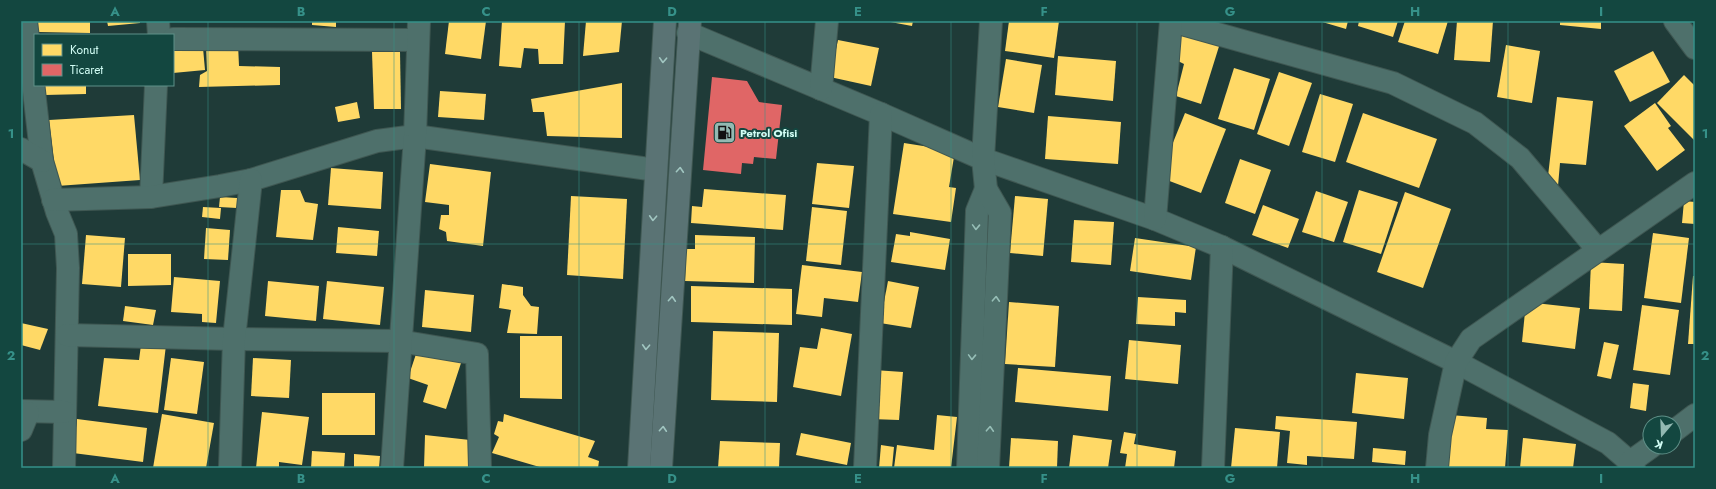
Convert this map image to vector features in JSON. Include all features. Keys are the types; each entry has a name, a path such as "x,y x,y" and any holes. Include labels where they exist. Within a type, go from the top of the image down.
{"main road":[{"path":"639,468 665,21"},
{"path":"661,468 689,27"}],"street":[{"path":"26,21 42,161 53,200 66,234 68,268 64,468"},
{"path":"158,21 159,34"},
{"path":"821,89 827,21"},
{"path":"988,468 1000,213 986,189 983,159 991,21"},
{"path":"1155,219 1171,21 1393,83 1475,123 1520,158 1598,250"},
{"path":"1675,21 1695,48"},
{"path":"689,27 821,89 882,114 983,159 1155,219 1222,247 1456,362 1608,443 1632,465 1643,455"},
{"path":"174,39 418,31 415,136 399,341 392,468"},
{"path":"151,197 156,86"},
{"path":"865,468 882,114"},
{"path":"53,200 151,197 251,180 377,141 415,136 656,170"},
{"path":"21,149 42,161"},
{"path":"230,468 234,339 251,180"},
{"path":"1437,468 1440,435 1456,362 1471,339 1695,183"},
{"path":"968,468 977,211 986,189"},
{"path":"1214,468 1222,247"},
{"path":"67,335 399,341 477,354 480,468"},
{"path":"23,418 64,412"},
{"path":"1682,424 1695,415"}],"building: Konut":[{"path":"38,21 90,21 90,33 38,32"},
{"path":"107,21 140,21 140,23 108,26"},
{"path":"312,21 336,21 336,27 312,25"},
{"path":"449,21 486,21 481,59 445,54"},
{"path":"502,21 565,21 563,64 539,64 538,49 524,48 521,68 499,66"},
{"path":"586,21 622,21 619,52 583,56"},
{"path":"885,21 913,21 912,26"},
{"path":"1009,21 1059,21 1054,58 1005,51"},
{"path":"1319,21 1348,21 1346,29"},
{"path":"1359,21 1398,21 1393,37 1358,26"},
{"path":"1405,21 1448,21 1438,54 1398,42"},
{"path":"1457,21 1493,21 1490,62 1454,60"},
{"path":"1560,21 1601,21 1601,29 1560,25"},
{"path":"1182,28 1221,40 1201,104 1176,96 1184,64 1176,60"},
{"path":"838,40 879,48 871,86 830,77"},
{"path":"206,43 238,44 239,66 280,67 280,85 199,87 200,75 207,71"},
{"path":"1506,45 1540,51 1532,103 1497,97"},
{"path":"203,48 205,70 174,73 174,51"},
{"path":"1653,51 1670,82 1630,102 1614,71"},
{"path":"372,52 400,52 401,109 374,109"},
{"path":"1058,56 1116,61 1113,101 1055,95"},
{"path":"1006,59 1042,65 1034,113 998,107"},
{"path":"1234,68 1270,79 1254,130 1218,119"},
{"path":"1279,72 1312,83 1289,146 1257,134"},
{"path":"1684,75 1695,86 1695,141 1657,103"},
{"path":"622,83 622,138 547,136 544,112 533,112 531,99"},
{"path":"45,86 86,86 86,94 45,95"},
{"path":"440,91 486,94 484,120 438,117"},
{"path":"1320,94 1353,104 1335,162 1302,152"},
{"path":"1557,97 1593,101 1586,165 1560,163 1558,186 1547,185"},
{"path":"357,102 360,118 338,122 335,107"},
{"path":"1655,103 1671,126 1668,128 1685,150 1657,171 1624,126"},
{"path":"1185,113 1226,129 1201,193 1159,177"},
{"path":"1363,113 1437,139 1419,188 1346,162"},
{"path":"134,115 140,180 57,186 49,120"},
{"path":"1048,116 1121,122 1118,164 1045,159"},
{"path":"904,143 955,151 949,187 956,188 951,222 893,214"},
{"path":"1240,159 1271,170 1255,214 1225,203"},
{"path":"817,163 854,166 849,208 812,204"},
{"path":"430,164 491,172 483,246 447,241 446,232 439,229 441,215 449,215 449,205 425,202"},
{"path":"331,168 383,172 381,209 328,205"},
{"path":"704,189 786,195 783,230 691,223 692,206 702,207"},
{"path":"281,190 300,190 305,202 318,204 313,240 276,237"},
{"path":"1359,190 1398,202 1381,254 1343,242"},
{"path":"1316,191 1348,202 1334,242 1302,232"},
{"path":"1405,192 1451,209 1423,288 1377,272"},
{"path":"571,196 627,199 623,279 567,275"},
{"path":"1015,196 1048,199 1043,256 1010,253"},
{"path":"220,197 237,198 237,208 219,207"},
{"path":"1684,201 1695,202 1695,224 1682,223"},
{"path":"1263,205 1299,219 1288,248 1252,235"},
{"path":"203,207 221,208 220,219 202,217"},
{"path":"812,207 847,211 841,265 806,261"},
{"path":"1074,220 1114,222 1111,265 1071,262"},
{"path":"338,227 379,231 377,256 336,253"},
{"path":"206,228 230,230 228,260 204,259"},
{"path":"910,232 950,239 945,270 891,262 896,234 910,236"},
{"path":"1653,233 1689,238 1681,303 1644,298"},
{"path":"86,235 125,238 121,287 82,284"},
{"path":"695,235 755,237 754,283 685,281 686,249 695,249"},
{"path":"1135,238 1196,247 1191,280 1130,271"},
{"path":"128,254 171,254 171,285 128,286"},
{"path":"1591,262 1624,264 1622,311 1589,309"},
{"path":"802,265 862,272 858,302 824,298 822,317 796,314"},
{"path":"1693,276 1695,276 1695,344 1688,344"},
{"path":"174,277 220,281 216,323 202,322 202,314 171,312"},
{"path":"268,281 319,286 316,321 265,316"},
{"path":"327,281 384,287 380,325 323,319"},
{"path":"888,281 919,287 911,328 880,323"},
{"path":"502,284 523,287 523,295 531,306 539,307 537,334 507,333 511,310 499,308"},
{"path":"691,286 792,289 792,325 691,322"},
{"path":"425,290 474,295 471,332 422,327"},
{"path":"1138,297 1186,300 1186,313 1175,312 1175,326 1136,324"},
{"path":"1009,302 1059,306 1055,367 1005,364"},
{"path":"1526,302 1580,308 1575,349 1522,342"},
{"path":"1642,305 1679,310 1670,375 1633,370"},
{"path":"125,306 156,310 153,325 123,321"},
{"path":"21,323 48,329 40,350 21,345"},
{"path":"821,328 852,334 841,396 793,387 800,347 817,349"},
{"path":"713,331 779,333 777,402 711,400"},
{"path":"520,336 562,336 562,399 520,398"},
{"path":"1129,340 1181,345 1178,384 1125,379"},
{"path":"1604,342 1619,345 1611,379 1597,376"},
{"path":"141,345 166,345 158,413 98,406 104,358 139,360"},
{"path":"416,354 462,360 446,409 423,402 428,385 408,378"},
{"path":"171,358 204,362 197,414 164,410"},
{"path":"253,358 291,360 289,398 251,396"},
{"path":"1018,368 1111,376 1108,411 1015,402"},
{"path":"874,370 903,372 899,420 871,419"},
{"path":"1356,373 1408,378 1404,419 1352,413"},
{"path":"1633,383 1649,385 1646,411 1630,408"},
{"path":"322,393 375,393 375,435 322,435"},
{"path":"262,412 309,417 302,465 279,462 279,468 256,468"},
{"path":"162,414 214,423 206,468 153,468"},
{"path":"504,414 595,441 588,457 599,461 598,468 543,468 492,453 499,437 494,434 498,421 503,422"},
{"path":"937,415 957,417 951,468 894,468 897,445 934,450"},
{"path":"1450,415 1487,418 1486,429 1508,430 1505,468 1445,468"},
{"path":"1276,416 1357,422 1354,459 1307,456 1307,465 1287,463 1290,431 1275,429"},
{"path":"77,419 147,428 143,462 73,453"},
{"path":"1235,428 1280,432 1277,468 1231,468"},
{"path":"1124,432 1136,434 1134,444 1176,451 1174,468 1125,468 1127,454 1120,453"},
{"path":"801,433 851,443 847,465 796,455"},
{"path":"425,435 470,440 468,468 424,468"},
{"path":"1073,435 1112,440 1108,468 1069,468"},
{"path":"1011,438 1058,441 1057,468 1009,468"},
{"path":"1523,438 1576,444 1573,468 1520,468"},
{"path":"720,441 780,443 779,468 718,468"},
{"path":"881,445 894,447 892,468 879,468"},
{"path":"1373,448 1406,451 1405,465 1372,462"},
{"path":"312,451 345,453 344,468 311,468"},
{"path":"354,454 380,456 379,468 354,468"}],"building: Ticaret":[{"path":"712,77 747,81 759,102 782,105 776,159 754,157 753,164 742,163 741,174 703,170"}],"place":[{"name":"Petrol Ofisi","path":"725,133"}]}
